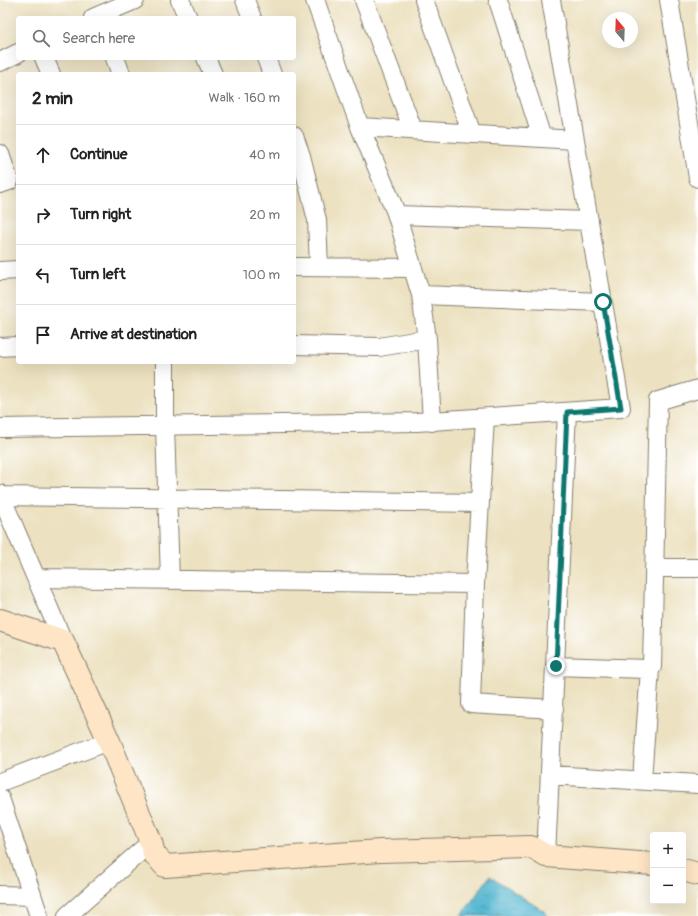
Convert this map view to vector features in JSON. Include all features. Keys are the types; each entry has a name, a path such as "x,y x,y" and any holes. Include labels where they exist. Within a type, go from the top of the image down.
{"street":[{"path":"102,12 134,0"},
{"path":"245,0 251,16"},
{"path":"315,0 360,127 396,214 421,295 427,339 432,422"},
{"path":"364,0 413,130"},
{"path":"424,0 472,134"},
{"path":"498,0 542,138"},
{"path":"0,428 432,422 621,408 550,0"},
{"path":"669,0 698,178"},
{"path":"0,62 16,54"},
{"path":"45,60 50,72"},
{"path":"116,60 121,72"},
{"path":"207,60 212,72"},
{"path":"267,60 271,72"},
{"path":"360,127 575,140"},
{"path":"296,146 317,220 319,267"},
{"path":"0,154 9,182"},
{"path":"396,214 404,216 589,221"},
{"path":"296,267 412,268"},
{"path":"0,271 16,270"},
{"path":"421,295 603,302"},
{"path":"296,345 379,346 427,339"},
{"path":"0,347 16,346"},
{"path":"165,364 166,499 170,580"},
{"path":"642,780 650,669 652,667 658,401 698,389"},
{"path":"546,856 567,412"},
{"path":"485,418 475,584 471,704 554,709"},
{"path":"480,503 166,499 0,495 63,641 109,741 151,842 154,854 165,866 380,851 531,848 546,856 650,864"},
{"path":"654,568 698,568"},
{"path":"36,578 475,584"},
{"path":"0,620 63,641"},
{"path":"556,666 650,669"},
{"path":"0,782 109,741"},
{"path":"550,775 698,784"},
{"path":"0,798 4,821 39,916"},
{"path":"67,916 151,842"},
{"path":"686,871 698,874"},
{"path":"0,895 32,896"}],"water":[{"path":"490,876 545,912 548,916 461,916"}],"route":[{"path":"556,666 567,412 621,408 603,302"}]}
